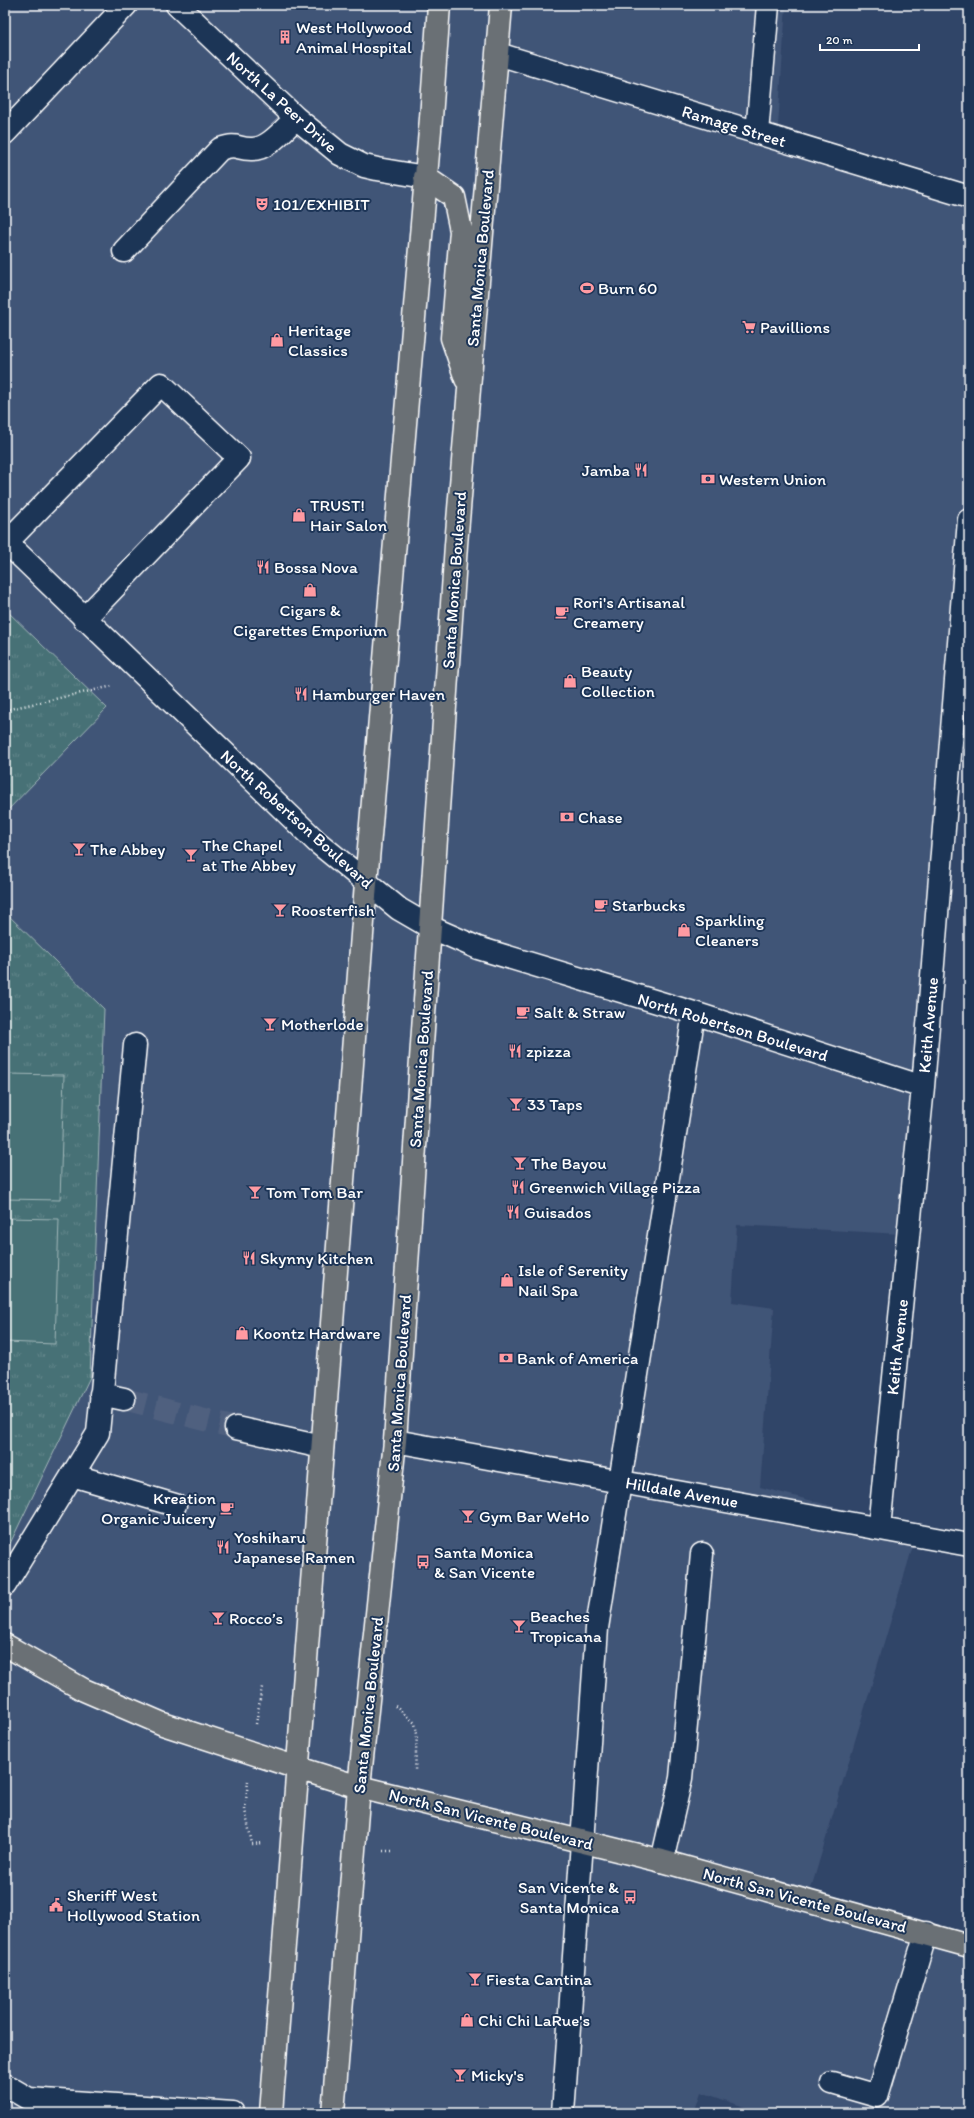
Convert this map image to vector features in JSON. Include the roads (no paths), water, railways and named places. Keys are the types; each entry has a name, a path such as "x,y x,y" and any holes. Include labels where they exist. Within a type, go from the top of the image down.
{"main road":[{"path":"271,2113 366,883 439,5"},
{"name":"Santa Monica Boulevard","path":"333,2113 359,1787 395,1441 469,386 501,5"},
{"path":"425,177 454,197 461,231 452,338 469,386"},
{"name":"North San Vicente Boulevard","path":"5,1645 84,1690 163,1724 298,1768 359,1787 662,1861 969,1946"}],"street":[{"path":"5,133 126,5"},
{"name":"North La Peer Drive","path":"177,5 296,118 340,154 364,166 425,177"},
{"path":"757,133 768,5"},
{"name":"Ramage Street","path":"498,54 969,197"},
{"path":"124,251 220,149 232,145 252,150 269,143 296,118"},
{"path":"6,542 161,384 239,458 84,619"},
{"name":"Keith Avenue","path":"879,1528 923,1087 969,520"},
{"name":"North Robertson Boulevard","path":"6,542 316,842 398,909 430,927 478,948 694,1013 923,1087"},
{"path":"562,2113 597,1628 694,1013"},
{"path":"5,1585 98,1432 136,1045"},
{"path":"101,1394 124,1400"},
{"path":"236,1428 322,1447"},
{"name":"Hilldale Avenue","path":"395,1441 969,1545"},
{"path":"72,1475 175,1505"},
{"path":"662,1861 681,1778 702,1554"},
{"path":"832,2083 877,2096 926,1933"},
{"path":"5,2085 29,2100 233,2113"}],"tunnel":[{"path":"124,1399 236,1428"}],"place":[{"name":"West Hollywood Animal Hospital","path":"285,37"},
{"name":"101/EXHIBIT","path":"262,204"},
{"name":"Burn 60","path":"587,288"},
{"name":"Pavillions","path":"749,327"},
{"name":"Heritage Classics","path":"277,340"},
{"name":"Jamba","path":"641,470"},
{"name":"Western Union","path":"708,479"},
{"name":"TRUST! Hair Salon","path":"299,515"},
{"name":"Bossa Nova","path":"263,567"},
{"name":"Cigars & Cigarettes Emporium","path":"310,590"},
{"name":"Rori's Artisanal Creamery","path":"562,612"},
{"name":"Beauty Collection","path":"570,681"},
{"name":"Hamburger Haven","path":"301,694"},
{"name":"Chase","path":"567,817"},
{"name":"The Abbey","path":"79,849"},
{"name":"The Chapel at The Abbey","path":"191,855"},
{"name":"Starbucks","path":"601,905"},
{"name":"Roosterfish","path":"280,910"},
{"name":"Sparkling Cleaners","path":"684,930"},
{"name":"Salt & Straw","path":"523,1012"},
{"name":"Motherlode","path":"270,1024"},
{"name":"zpizza","path":"515,1051"},
{"name":"33 Taps","path":"516,1104"},
{"name":"The Bayou","path":"520,1163"},
{"name":"Greenwich Village Pizza","path":"518,1187"},
{"name":"Tom Tom Bar","path":"255,1192"},
{"name":"Guisados","path":"513,1212"},
{"name":"Skynny Kitchen","path":"249,1258"},
{"name":"Isle of Serenity Nail Spa","path":"507,1280"},
{"name":"Koontz Hardware","path":"242,1333"},
{"name":"Bank of America","path":"506,1358"},
{"name":"Kreation Organic Juicery","path":"227,1508"},
{"name":"Gym Bar WeHo","path":"468,1516"},
{"name":"Yoshiharu Japanese Ramen","path":"223,1547"},
{"name":"Santa Monica & San Vicente","path":"423,1562"},
{"name":"Rocco’s","path":"218,1618"},
{"name":"Beaches Tropicana","path":"519,1626"},
{"name":"San Vicente & Santa Monica","path":"630,1897"},
{"name":"Sheriff West Hollywood Station","path":"56,1905"},
{"name":"Fiesta Cantina","path":"475,1979"},
{"name":"Chi Chi LaRue's","path":"467,2020"},
{"name":"Micky's","path":"460,2075"}]}
